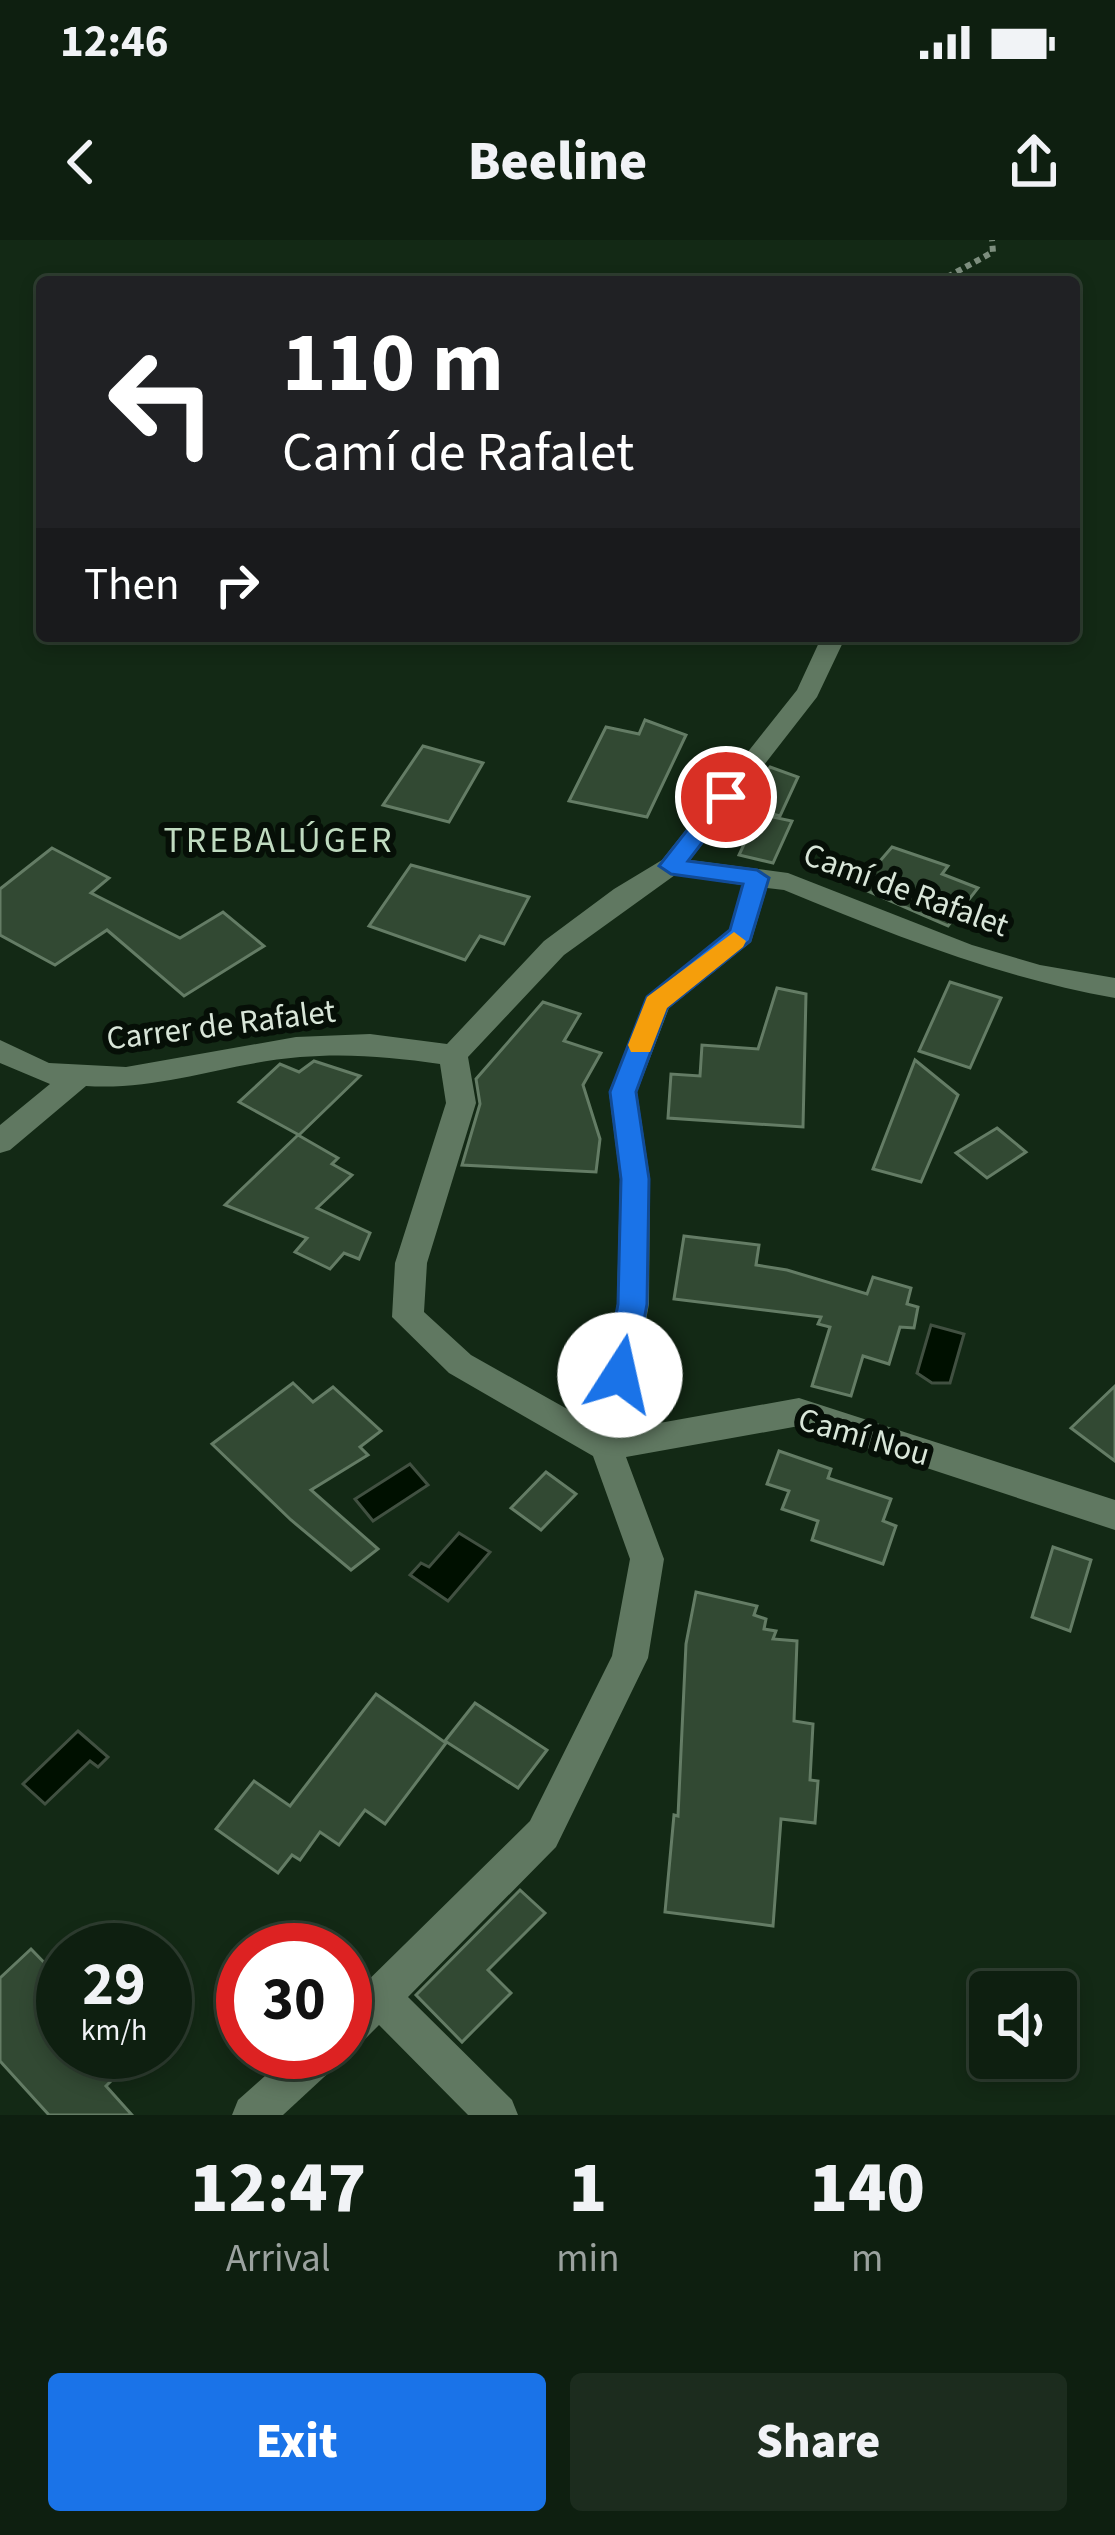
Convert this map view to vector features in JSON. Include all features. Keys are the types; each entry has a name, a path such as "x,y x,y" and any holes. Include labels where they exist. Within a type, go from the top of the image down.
{"street":[{"path":"607,1447 460,1364 408,1317 411,1263 461,1103 453,1055 554,948 623,895 671,866 808,692 831,642"},
{"name":"Camí de Rafalet","path":"671,866 788,882 962,952 1040,975 1115,988"},
{"path":"372,2008 543,1834 630,1658 647,1559 607,1447 633,1304 635,1179 623,1092 656,1003 742,934 757,878"},
{"name":"Carrer de Rafalet","path":"0,1051 44,1073 126,1078 296,1047 370,1044 453,1055"},
{"path":"0,1142 80,1076"},
{"name":"Camí Nou","path":"607,1447 800,1412 1115,1515"},
{"path":"382,1999 497,2115"},
{"path":"253,2115 292,2079"}],"path":[{"path":"949,276 993,252 992,240"}],"shaded area":[{"path":"931,1325 964,1334 950,1383 932,1383 917,1373"},
{"path":"410,1464 428,1485 373,1521 355,1499"},
{"path":"459,1533 490,1552 448,1601 410,1575 421,1563 429,1567"},
{"path":"78,1731 108,1757 98,1767 90,1761 45,1804 23,1784"}],"building":[{"path":"645,720 686,735 647,817 569,801 606,727 639,734"},
{"path":"423,746 483,763 449,822 383,805"},
{"path":"770,767 798,777 780,816 739,805"},
{"path":"758,814 792,821 773,863 739,855"},
{"path":"892,847 948,866 942,874 978,888 948,926 865,890 869,885 862,882"},
{"path":"52,848 109,878 91,893 180,938 223,912 264,946 184,996 107,930 55,965 0,935 0,889"},
{"path":"411,865 529,897 504,944 480,936 465,960 369,926"},
{"path":"950,982 1001,998 970,1068 919,1051"},
{"path":"777,988 806,994 803,1127 668,1118 671,1074 700,1076 702,1045 758,1049"},
{"path":"543,1002 580,1014 564,1041 601,1053 583,1085 600,1139 596,1172 462,1165 480,1104 476,1079"},
{"path":"915,1060 958,1095 921,1182 873,1169"},
{"path":"314,1061 360,1076 299,1135 239,1102 280,1064 299,1072"},
{"path":"997,1128 1026,1152 987,1178 956,1153"},
{"path":"298,1135 338,1158 332,1164 352,1175 317,1208 370,1233 359,1259 344,1253 330,1269 295,1252 307,1238 225,1205"},
{"path":"684,1236 759,1245 756,1265 867,1294 873,1277 911,1288 907,1304 918,1307 914,1328 900,1327 889,1364 863,1356 851,1396 812,1386 830,1327 818,1324 821,1317 674,1299"},
{"path":"293,1383 313,1402 333,1387 381,1431 360,1447 368,1455 311,1490 378,1549 351,1570 212,1444"},
{"path":"1115,1386 1115,1461 1071,1428"},
{"path":"779,1451 831,1469 828,1478 891,1499 883,1521 896,1526 883,1564 812,1540 818,1521 782,1509 789,1491 767,1484"},
{"path":"546,1472 576,1494 541,1530 511,1508"},
{"path":"1053,1547 1091,1560 1070,1631 1032,1617"},
{"path":"696,1592 757,1606 754,1615 766,1619 764,1629 776,1631 773,1639 797,1641 794,1721 813,1724 810,1780 818,1781 815,1823 781,1819 773,1926 665,1912 674,1815 678,1816 686,1644"},
{"path":"376,1694 446,1743 385,1824 365,1810 339,1845 320,1832 300,1860 292,1855 278,1873 216,1829 254,1781 290,1806"},
{"path":"475,1703 547,1750 518,1788 445,1741"},
{"path":"520,1890 545,1913 488,1970 511,1993 462,2042 416,1995"},
{"path":"31,1949 36,1954 36,2079 113,2079 106,2086 132,2115 49,2115 0,2061 0,1978"}],"slow traffic":[{"path":"640,1045 656,1003 734,941"}],"district":[{"name":"TREBALÚGER","path":"279,840"}],"route":[{"path":"620,1375 633,1304 635,1179 623,1092 656,1003 742,934 757,878 671,866 726,797"}]}
